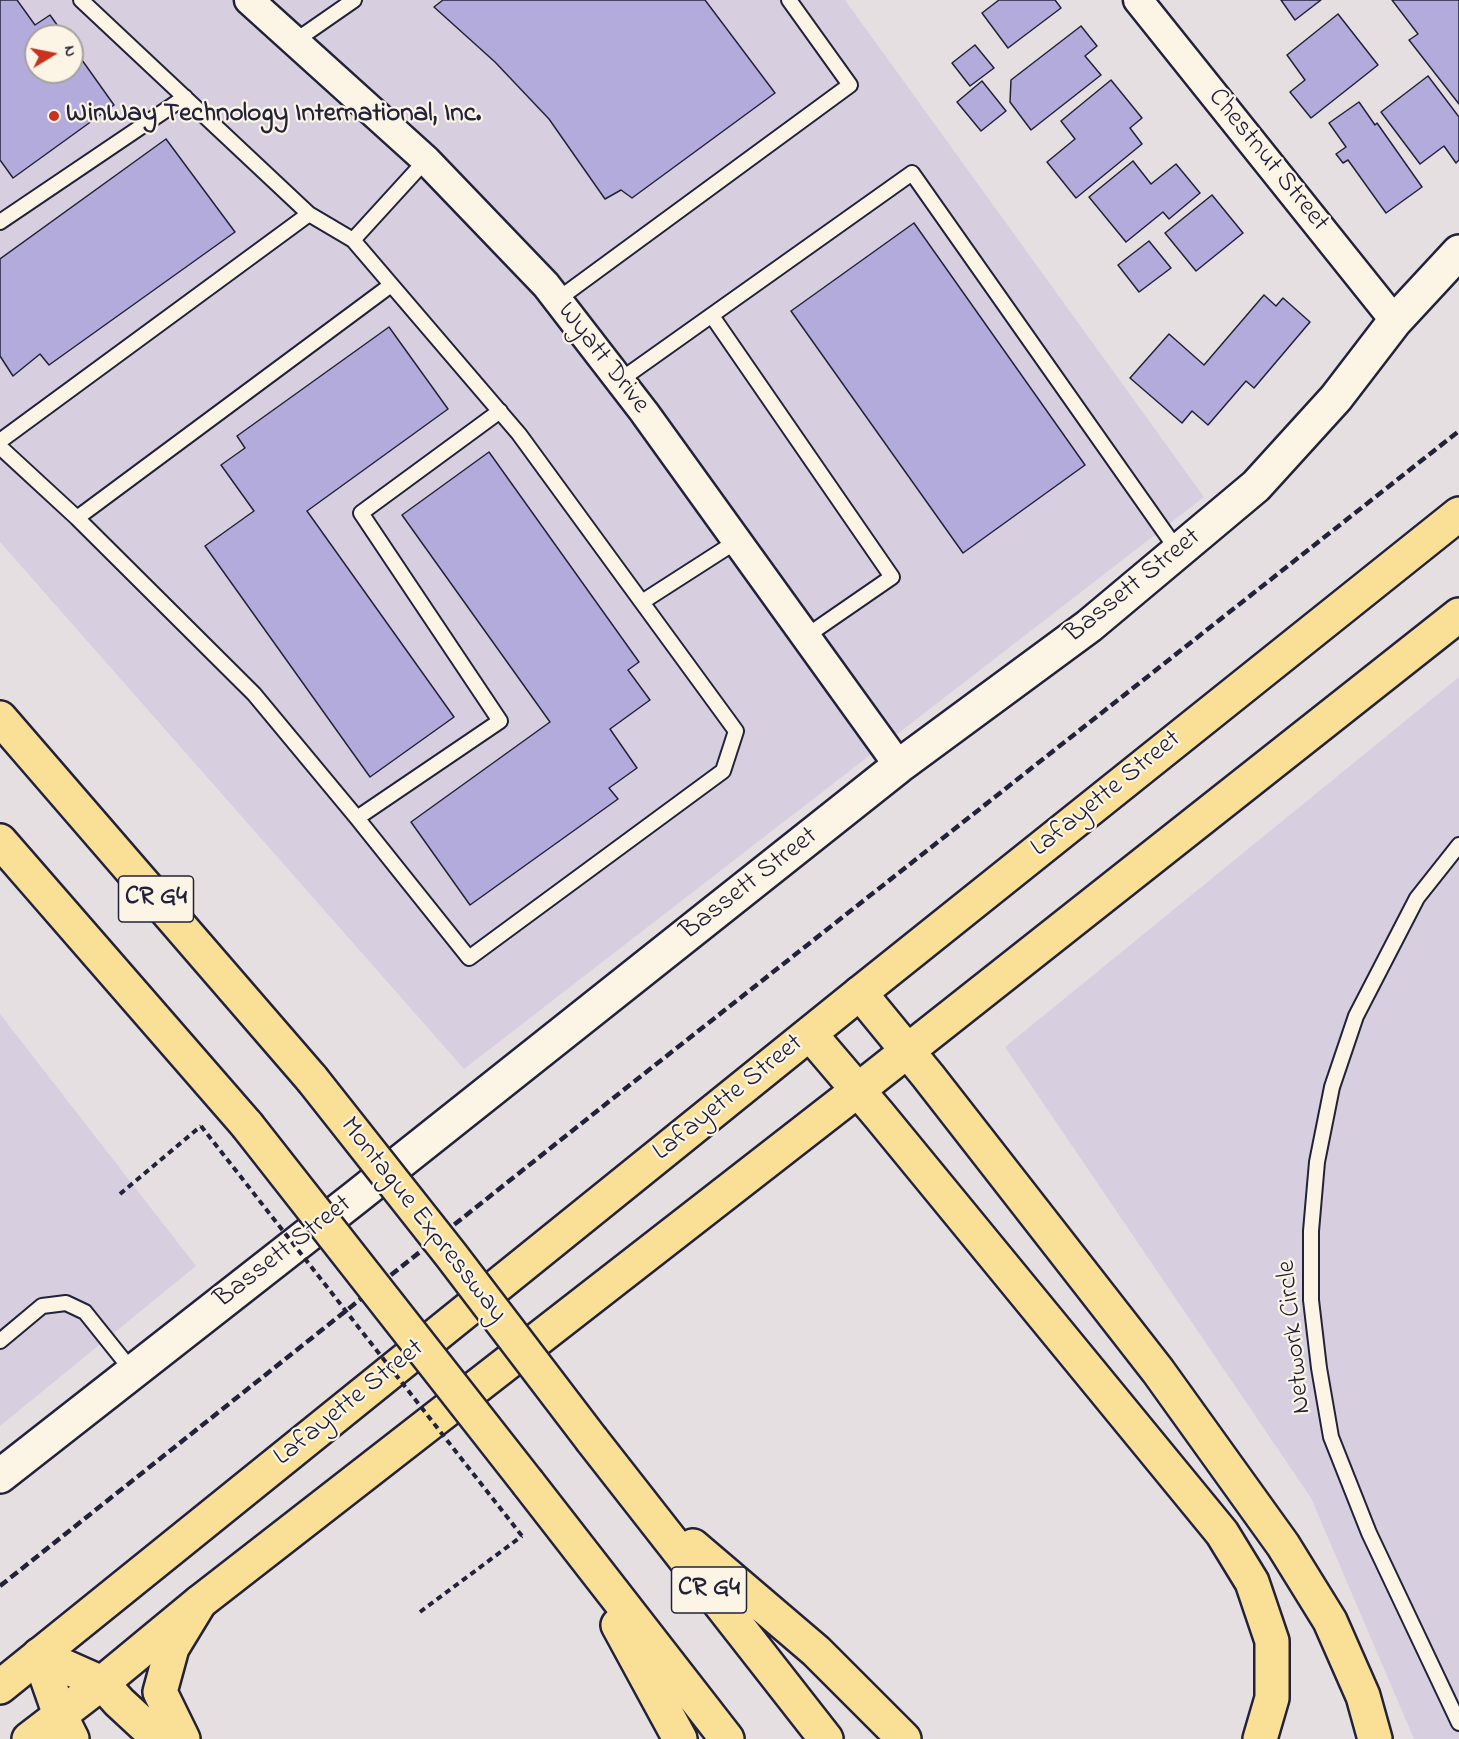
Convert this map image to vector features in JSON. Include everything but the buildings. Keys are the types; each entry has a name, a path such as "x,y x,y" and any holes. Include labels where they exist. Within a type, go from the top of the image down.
{"main road":[{"name":"Lafayette Street","path":"0,1686 1459,514"},
{"path":"29,1739 66,1727 102,1683 200,1602 908,1051 1459,615"},
{"name":"Montague Expressway","path":"0,718 312,1080 451,1255 592,1440 826,1739"},
{"name":"CR G4","path":"0,841 247,1125 727,1739"},
{"path":"860,993 1158,1371 1283,1545 1330,1621 1363,1696 1375,1739"},
{"path":"810,1034 1222,1533 1252,1582 1272,1641 1272,1698 1260,1739"},
{"path":"639,1500 816,1651 904,1739"},
{"path":"575,1545 680,1739"},
{"path":"183,1739 160,1692 172,1648 200,1602"},
{"path":"39,1655 102,1683 159,1739"},
{"path":"39,1655 66,1727"}],"street":[{"name":"Wyatt Drive","path":"249,0 426,160 546,285 644,412 899,766"},
{"name":"Chestnut Street","path":"1138,0 1395,321"},
{"name":"Bassett Street","path":"0,1476 355,1198 899,766 1089,626 1256,486 1336,398 1395,321 1459,252"}],"lane":[{"path":"0,447 76,518 254,694 469,958 723,771 736,731 500,411 353,240 309,214 81,0"},
{"path":"295,41 354,0"},
{"path":"556,300 850,85 789,0"},
{"path":"0,222 184,97"},
{"path":"353,240 426,160"},
{"path":"619,381 912,173 1178,551"},
{"path":"0,441 309,214"},
{"path":"76,518 392,285"},
{"path":"712,316 892,578 805,637"},
{"path":"357,818 500,721 361,513 500,411"},
{"path":"642,602 737,541"},
{"name":"Network Circle","path":"1459,845 1417,898 1356,1016 1336,1076 1317,1162 1311,1231 1311,1300 1319,1368 1331,1437 1369,1533 1459,1723"},
{"path":"0,1341 42,1306 66,1303 85,1312 133,1372"}],"path":[{"path":"120,1194 201,1126 522,1536 420,1612"}],"shaded area":[{"path":"0,0 845,0 1204,497 464,1069 0,542"},
{"path":"1459,677 1459,1739 1414,1739 1311,1498 1005,1047"},
{"path":"0,1014 196,1266 0,1426"}],"railway":[{"path":"0,1586 626,1088 1459,431"}],"place":[{"name":"WinWay Technology International, Inc.","path":"54,116"}]}
